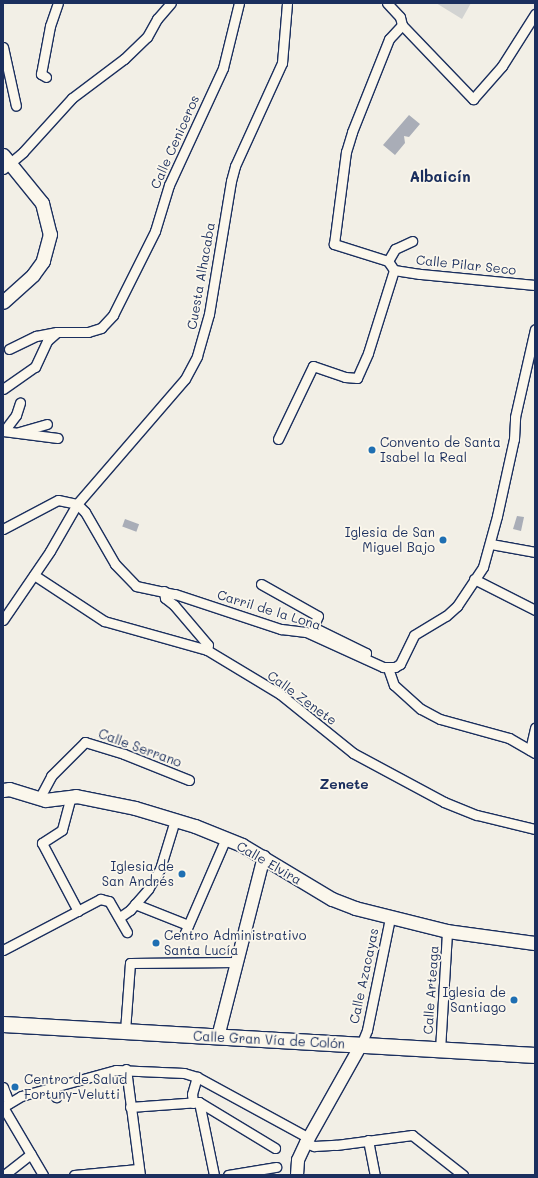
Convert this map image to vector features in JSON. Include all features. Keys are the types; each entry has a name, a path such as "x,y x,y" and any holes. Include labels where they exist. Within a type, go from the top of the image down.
{"main road":[{"path":"3,302 33,274 43,261 50,234 42,204 5,162"},
{"name":"Calle Elvira","path":"3,790 9,789 39,799 71,796 135,808 226,838 264,858 332,899 390,918 448,931 535,943"},
{"name":"Calle Gran Vía de Colón","path":"3,1024 535,1055"}],"street":[{"path":"46,77 41,74 50,26 58,3"},
{"path":"5,162 23,152 38,134 85,85 124,59 147,37 157,18 171,3"},
{"name":"Calle Ceniceros","path":"57,332 88,332 101,328 113,315 127,290 155,231 169,185 223,68 239,3"},
{"name":"Cuesta Alhacaba","path":"3,620 34,575 77,504 185,379 197,356 209,314 231,181 235,166 282,63 287,3"},
{"path":"387,3 400,17 402,25 473,99 502,66 535,14"},
{"path":"278,439 313,366 345,377 356,378 368,353 394,270 388,261 364,252 334,244 346,152 389,40 402,25"},
{"path":"3,51 16,106"},
{"path":"388,261 395,249 412,241"},
{"name":"Calle Pilar Seco","path":"394,270 420,274 535,285"},
{"path":"535,329 515,417 514,439 491,544 483,567 476,580 457,606 446,616 414,635 400,664 388,668 394,685 421,709 440,719 510,738 532,752 535,728"},
{"path":"9,349 36,336 57,332"},
{"path":"3,389 35,367 47,341 57,332"},
{"path":"3,431 16,415 20,403"},
{"path":"18,432 47,424"},
{"path":"3,431 58,438"},
{"path":"3,529 58,500 77,504"},
{"name":"Carril de la Lona","path":"77,504 85,512 121,572 140,588 164,591 281,629 306,632 388,668"},
{"path":"491,544 535,552"},
{"name":"Calle Zenete","path":"34,575 104,621 207,650 280,694 353,753 406,783 477,815 535,829"},
{"path":"476,580 535,610"},
{"name":"Carril de la Lona","path":"261,584 318,616 313,627 366,653 364,658"},
{"path":"164,591 164,598 174,605 208,645 207,650"},
{"name":"Calle Serrano","path":"39,799 51,776 85,742 124,754 189,780"},
{"path":"71,796 62,830 42,843 78,911"},
{"path":"120,917 136,904 160,868 175,820"},
{"path":"184,935 226,838"},
{"path":"218,1037 264,858"},
{"path":"3,950 100,899 109,901 120,917 127,932"},
{"path":"136,904 188,925"},
{"name":"Calle Azacayas","path":"296,1170 307,1141 361,1045 367,1030 390,918"},
{"name":"Calle Arteaga","path":"440,1050 448,931"},
{"path":"125,1031 130,962 237,962"},
{"path":"74,1175 139,1172 126,1069"},
{"path":"5,1105 21,1096 52,1086 126,1069 184,1073 197,1077 314,1146 336,1145 412,1135 463,1175"},
{"path":"197,1077 192,1094 196,1103 214,1175"},
{"path":"52,1086 56,1097"},
{"path":"3,1087 5,1105 43,1175"},
{"path":"130,1107 196,1103 275,1148"},
{"path":"368,1140 375,1175"},
{"path":"4,1175 31,1154"},
{"path":"228,1175 276,1167"}],"shaded area":[{"path":"436,3 471,3 462,19"},
{"path":"409,115 420,124 409,137 404,136 405,143 395,155 383,145"},
{"path":"517,516 524,517 521,531 513,529"},
{"path":"125,519 139,524 136,532 122,527"}],"place":[{"name":"Convento de Santa Isabel la Real","path":"372,450"},
{"name":"Iglesia de San Miguel Bajo","path":"443,540"},
{"name":"Iglesia de San Andrés","path":"182,874"},
{"name":"Centro Administrativo Santa Lucía","path":"156,943"},
{"name":"Iglesia de Santiago","path":"514,1000"},
{"name":"Centro de Salud Fortuny-Velutti","path":"15,1087"}],"district":[{"name":"Albaicín","path":"440,177"},
{"name":"Zenete","path":"344,784"}]}
